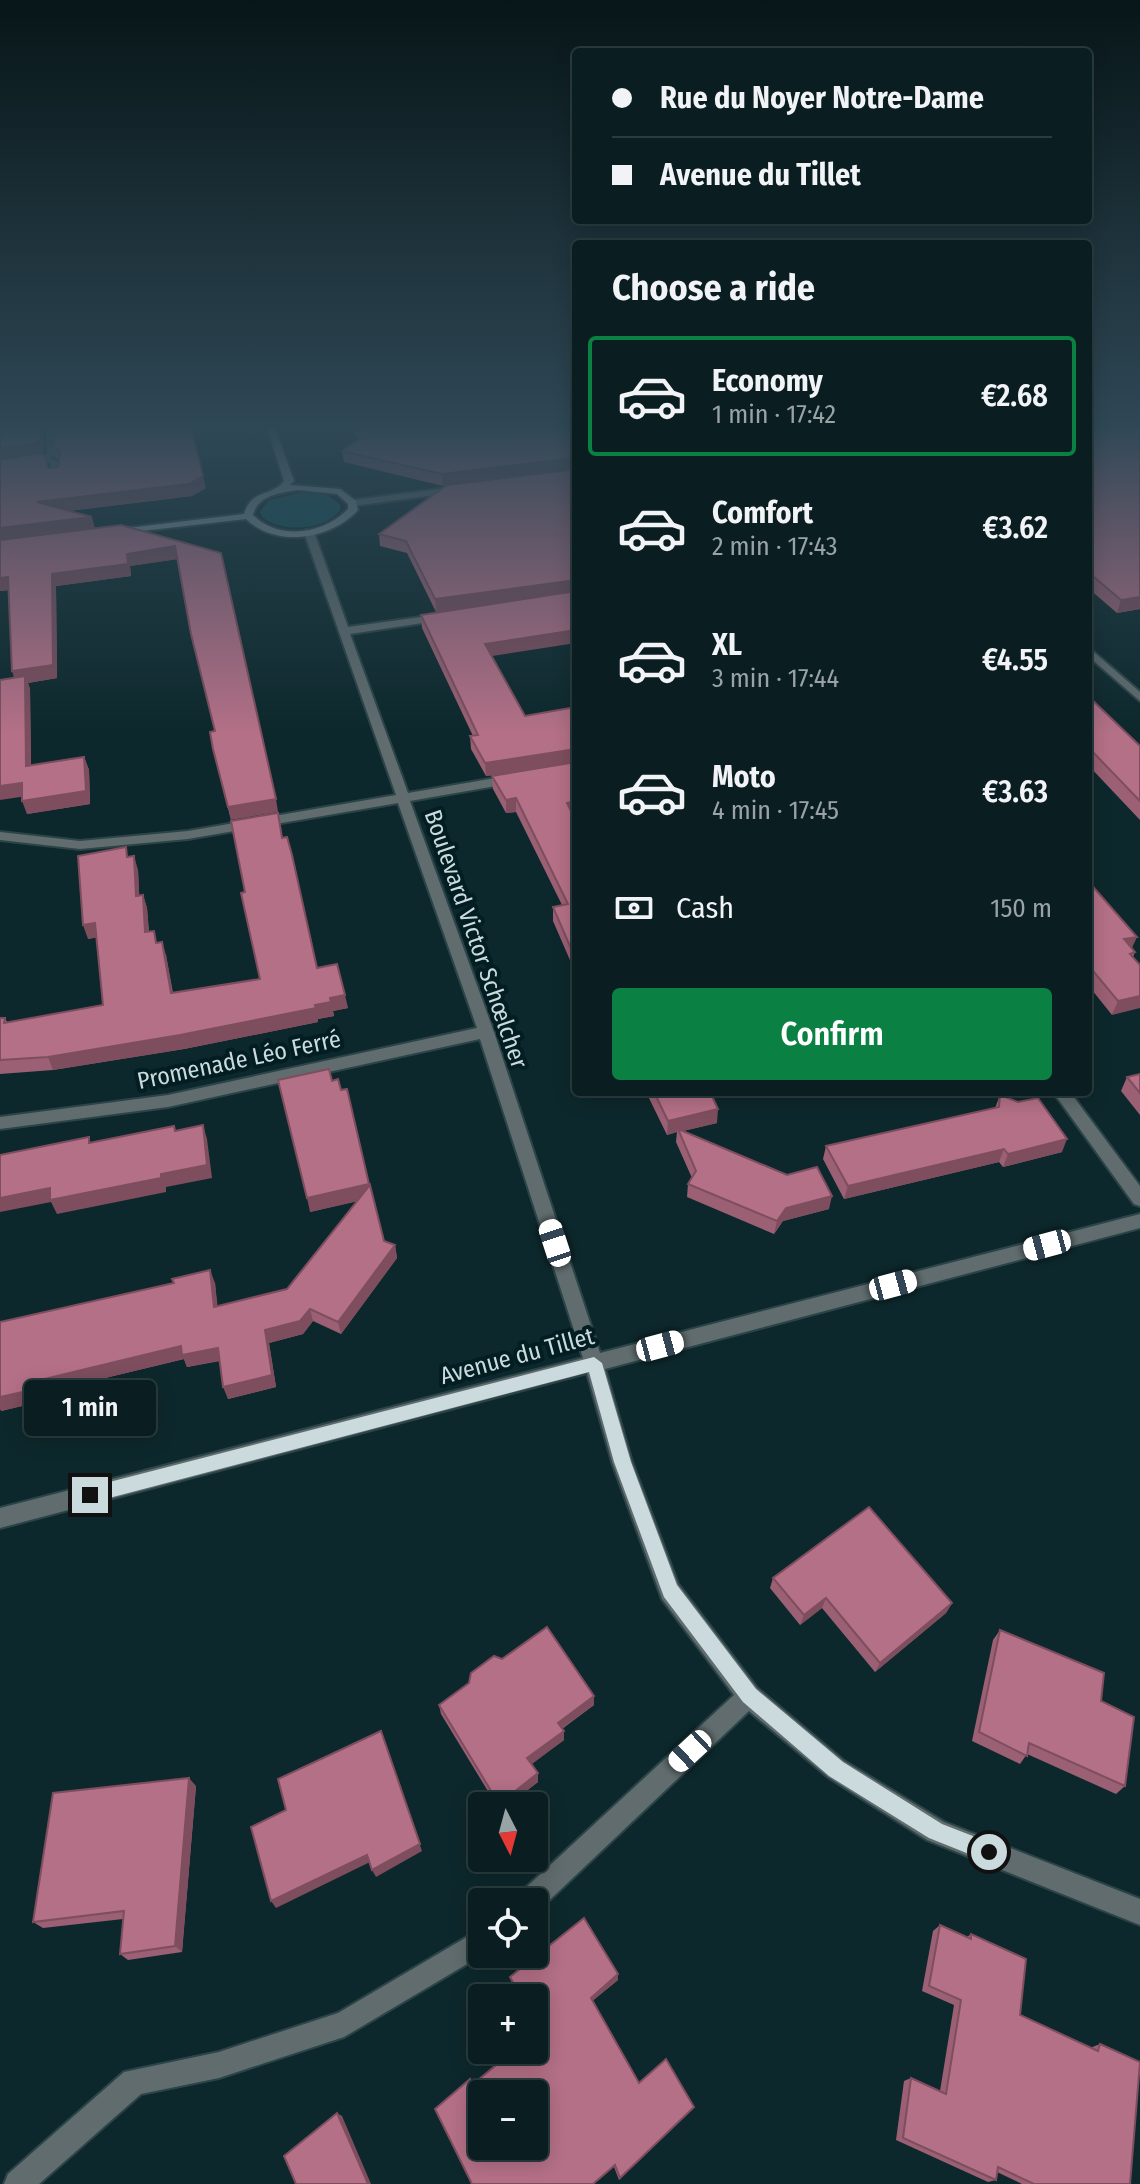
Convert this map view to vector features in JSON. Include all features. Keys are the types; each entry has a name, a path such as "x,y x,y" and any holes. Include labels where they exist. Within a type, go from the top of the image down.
{"main road":[{"path":"107,533 133,530"},
{"path":"273,530 317,530"}],"street":[{"name":"Boulevard Victor Schœlcher","path":"309,532 486,1032 594,1363 622,1462 670,1591 749,1696 836,1769 936,1831 1140,1912"},
{"path":"346,631 454,616"},
{"path":"1092,654 1140,698"},
{"path":"0,836 80,845 188,835 534,775"},
{"name":"Promenade Léo Ferré","path":"0,1123 168,1101 486,1032"},
{"path":"1064,1096 1140,1199"},
{"name":"Avenue du Tillet","path":"0,1518 1140,1221"},
{"path":"544,1888 749,1696"},
{"path":"18,2184 134,2082 219,2065 344,2024 468,1949"}],"building":[{"path":"81,530 139,530 221,553 276,799 228,807 213,749 210,732 215,731 191,634 175,546 127,554 128,564 52,574 53,665 12,671 8,577 0,578 0,540"},
{"path":"385,530 572,530 572,581 435,599 406,541 379,534"},
{"path":"1092,530 1140,530 1140,597 1121,600 1092,575"},
{"path":"572,592 572,631 485,644 525,716 572,708 572,750 485,763 470,736 478,735 421,615"},
{"path":"25,676 26,766 84,757 86,791 22,801 22,783 0,786 0,680"},
{"path":"1092,700 1140,746 1140,801 1092,751"},
{"path":"572,763 572,802 567,803 572,813 572,951 553,907 568,904 516,798 506,800 492,776"},
{"path":"278,813 282,838 287,837 292,855 317,968 337,964 345,995 330,998 331,1002 315,1005 316,1008 180,1035 48,1057 0,1060 0,1018 5,1018 4,1023 103,1005 95,923 83,925 78,856 126,847 127,857 134,856 136,896 143,895 145,932 154,931 156,943 162,942 171,993 260,979 241,893 245,892 231,821"},
{"path":"1092,886 1137,937 1124,939 1135,952 1130,954 1140,965 1140,996 1118,1001 1092,970"},
{"path":"329,1069 332,1081 338,1079 341,1090 347,1089 369,1184 307,1198 278,1080"},
{"path":"1140,1074 1140,1093 1127,1077"},
{"path":"656,1096 712,1096 718,1109 668,1121"},
{"path":"1000,1096 1018,1102 1038,1098 1067,1139 1008,1154 1004,1149 848,1186 826,1146 999,1107"},
{"path":"203,1125 207,1165 161,1174 161,1178 50,1200 50,1188 0,1198 0,1155 89,1137 89,1143 174,1126 175,1131"},
{"path":"678,1129 787,1175 817,1167 832,1196 786,1208 777,1221 688,1184 696,1171"},
{"path":"370,1185 384,1241 395,1245 338,1322 310,1309 300,1321 265,1330 272,1375 223,1387 218,1348 182,1355 181,1346 36,1381 36,1389 0,1397 0,1322 174,1283 172,1279 210,1270 214,1307 287,1289"},
{"path":"869,1507 952,1603 880,1663 826,1598 804,1615 773,1578"},
{"path":"547,1627 594,1696 558,1723 564,1731 527,1758 538,1773 514,1792 492,1792 439,1705 469,1683 471,1673 494,1656 502,1659"},
{"path":"1000,1630 1104,1673 1101,1701 1134,1717 1125,1786 1029,1743 1027,1756 979,1732"},
{"path":"381,1731 420,1844 372,1870 367,1855 271,1901 251,1827 286,1810 278,1779"},
{"path":"189,1778 175,1946 120,1954 124,1911 33,1922 53,1793"},
{"path":"584,1918 618,1974 591,1998 639,2083 666,2059 694,2107 620,2178 615,2165 593,2184 472,2184 435,2109 468,2081 468,2160 548,2160 548,2080 478,2080 497,2064 548,2064 548,1984 514,1984 510,1977 521,1968 548,1968 548,1947"},
{"path":"940,1925 971,1939 971,1934 1026,1959 1020,2015 1098,2051 1100,2044 1140,2062 1130,2184 1034,2184 998,2167 996,2180 903,2138 911,2078 946,2094 961,2000 929,1986"},
{"path":"337,2113 368,2184 296,2184 284,2156"}],"route":[{"path":"90,1495 594,1363 622,1462 670,1591 749,1696 836,1769 936,1831 989,1852"}]}
